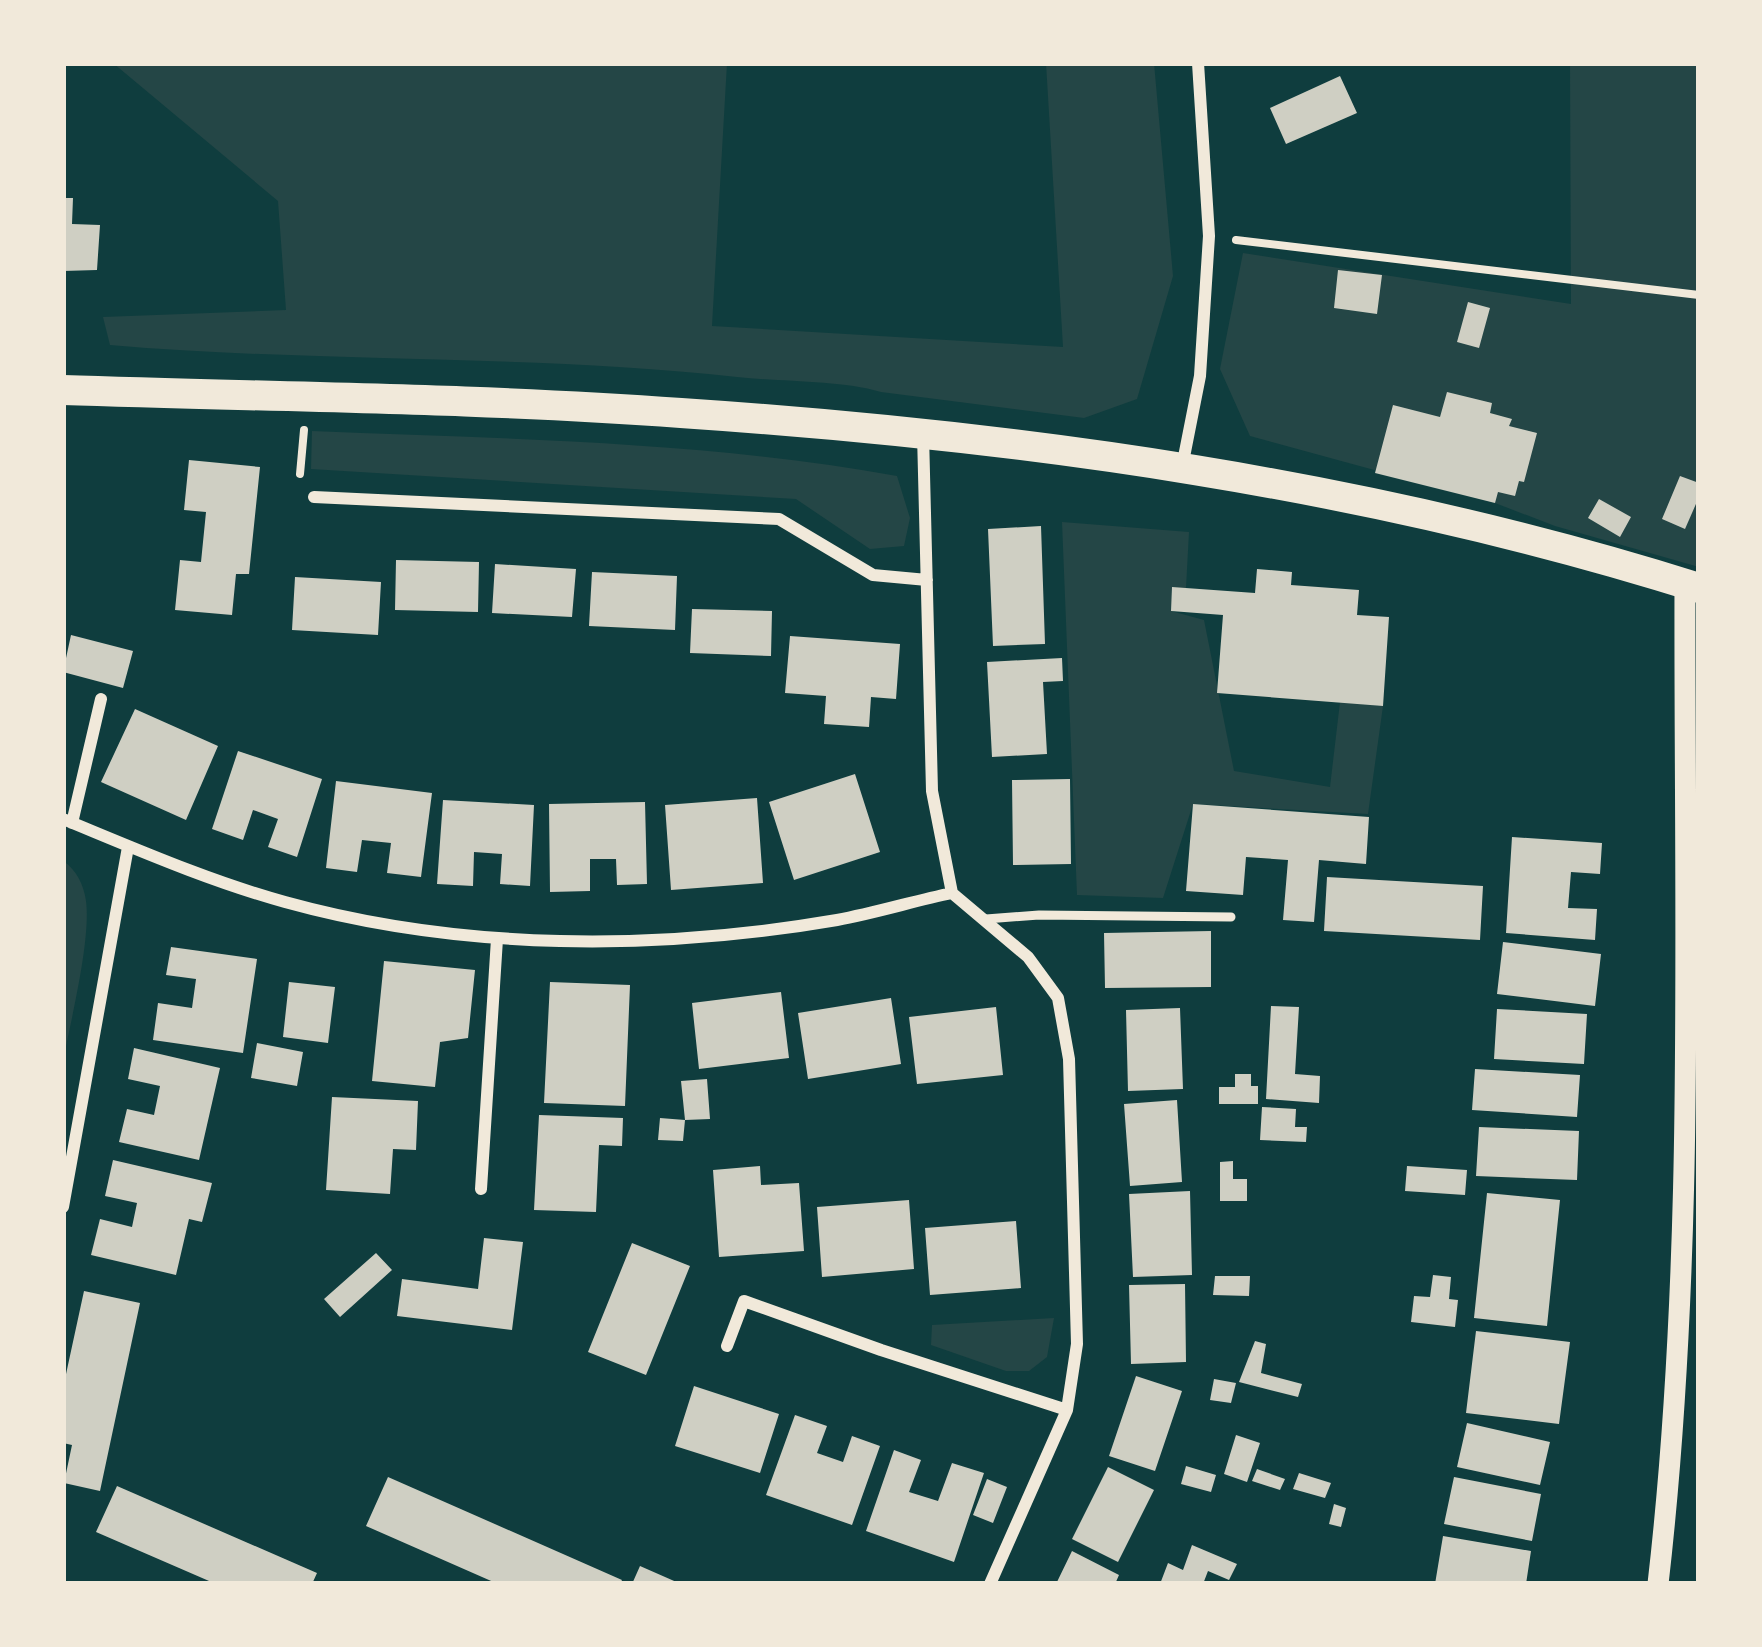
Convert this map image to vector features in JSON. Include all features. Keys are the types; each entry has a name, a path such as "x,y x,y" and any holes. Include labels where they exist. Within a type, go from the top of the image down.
{"main road":[{"path":"63,390 677,412 923,433 1182,467 1353,499 1557,546 1692,586"}],"street":[{"path":"1182,467 1200,376 1209,236 1198,63"},
{"path":"923,433 932,791 952,892 1028,957 1058,998 1075,1163 1077,1344 1067,1410 990,1584"},
{"path":"314,497 779,519 873,575 927,580"},
{"path":"1658,1584 1690,1184 1692,586"},
{"path":"100,699 68,821 284,902 389,926 497,939 666,939 836,920 952,892"},
{"path":"63,1207 67,1163 128,847"},
{"path":"481,1189 497,939"},
{"path":"727,1346 744,1301 1067,1410"}],"lane":[{"path":"986,919 1231,917"}],"path":[{"path":"1209,236 1699,295"},
{"path":"306,398 298,496 314,497"}],"shaded area":[{"path":"113,63 727,63 712,326 1063,347 1046,63 1154,63 1173,276 1137,399 1084,418 847,385 659,370 110,345 103,317 286,310 278,201"},
{"path":"1570,63 1699,63 1699,567 1555,526 1495,503 1250,436 1220,369 1243,253 1571,304"},
{"path":"312,431 606,443 824,464 897,476 910,518 904,546 870,549 796,499 311,469"},
{"path":"1062,522 1189,532 1186,588 1173,588 1171,611 1204,620 1234,771 1330,787 1340,702 1383,706 1368,814 1193,804 1163,898 1077,895"},
{"path":"63,861 81,883 87,917 63,1061"},
{"path":"1054,1318 1047,1357 1029,1371 1006,1371 931,1345 932,1325"}],"building":[{"path":"1340,76 1357,113 1286,144 1270,108"},
{"path":"63,198 73,198 72,224 100,225 97,270 63,271"},
{"path":"1338,270 1382,275 1377,314 1334,308"},
{"path":"1468,302 1490,308 1479,348 1457,342"},
{"path":"1447,392 1492,403 1490,413 1512,419 1509,426 1537,433 1524,482 1519,481 1515,496 1498,492 1495,503 1375,473 1393,405 1440,417"},
{"path":"189,460 260,467 249,574 236,574 232,615 175,610 180,560 201,562 206,512 184,510"},
{"path":"1680,476 1699,483 1699,497 1685,529 1662,519"},
{"path":"1599,499 1631,517 1620,537 1588,518"},
{"path":"1041,526 1045,644 993,646 988,529"},
{"path":"396,560 479,562 478,612 395,610"},
{"path":"495,564 576,569 572,617 492,613"},
{"path":"1257,569 1292,572 1291,585 1359,590 1357,615 1389,617 1383,706 1217,693 1223,615 1171,611 1172,587 1255,593"},
{"path":"592,572 677,576 675,630 589,626"},
{"path":"295,577 381,582 378,635 292,630"},
{"path":"692,609 772,611 771,656 690,653"},
{"path":"71,635 133,651 123,688 63,672"},
{"path":"790,636 900,644 896,699 871,697 869,727 824,724 826,696 785,693"},
{"path":"1062,658 1063,681 1043,682 1047,754 992,757 987,662"},
{"path":"135,709 218,746 186,820 101,782"},
{"path":"238,751 322,779 297,857 268,847 278,819 253,810 243,840 212,829"},
{"path":"855,774 880,852 794,880 769,802"},
{"path":"1070,779 1071,864 1013,865 1012,780"},
{"path":"336,781 432,793 421,877 387,873 391,843 362,840 357,872 326,868"},
{"path":"757,798 763,883 671,890 665,805"},
{"path":"443,800 534,805 530,886 500,884 502,854 474,852 473,886 437,884"},
{"path":"645,802 647,884 617,885 616,859 590,859 590,891 550,892 549,804"},
{"path":"1193,804 1369,817 1366,864 1319,860 1314,922 1283,920 1288,860 1246,857 1243,895 1186,891"},
{"path":"1512,837 1602,843 1600,874 1571,872 1568,908 1597,909 1595,940 1506,933"},
{"path":"1327,877 1483,886 1480,940 1324,931"},
{"path":"1211,931 1211,987 1105,988 1104,933"},
{"path":"1503,942 1601,954 1595,1006 1497,994"},
{"path":"171,947 257,959 243,1053 153,1040 158,1003 192,1008 196,979 166,975"},
{"path":"384,961 475,970 468,1038 440,1042 435,1087 372,1081"},
{"path":"289,982 335,987 328,1043 283,1037"},
{"path":"550,982 630,985 625,1106 544,1103"},
{"path":"781,992 789,1058 699,1069 692,1003"},
{"path":"891,998 901,1064 808,1079 798,1013"},
{"path":"1271,1006 1299,1007 1295,1074 1320,1076 1319,1103 1266,1099"},
{"path":"996,1007 1003,1075 917,1084 909,1017"},
{"path":"1180,1008 1183,1089 1128,1091 1126,1010"},
{"path":"1497,1009 1587,1014 1584,1064 1494,1059"},
{"path":"257,1043 303,1052 297,1086 251,1078"},
{"path":"134,1048 220,1068 199,1160 119,1142 127,1109 154,1115 160,1086 128,1079"},
{"path":"1475,1069 1580,1075 1577,1117 1472,1110"},
{"path":"1235,1074 1251,1074 1251,1086 1258,1086 1258,1104 1219,1104 1219,1087 1235,1087"},
{"path":"707,1079 710,1119 685,1120 681,1081"},
{"path":"332,1097 418,1101 416,1150 393,1149 390,1194 326,1190"},
{"path":"1177,1100 1182,1182 1130,1186 1124,1104"},
{"path":"1262,1107 1296,1109 1295,1127 1307,1127 1306,1142 1260,1140"},
{"path":"539,1115 623,1118 622,1146 599,1145 596,1212 534,1210"},
{"path":"660,1118 685,1120 683,1141 658,1140"},
{"path":"1479,1127 1579,1131 1577,1180 1476,1176"},
{"path":"113,1160 212,1183 202,1222 189,1219 176,1275 91,1255 100,1219 132,1227 137,1203 105,1196"},
{"path":"1233,1161 1233,1179 1247,1179 1247,1201 1220,1201 1220,1162"},
{"path":"760,1166 761,1185 799,1183 804,1251 719,1257 713,1170"},
{"path":"1407,1166 1467,1170 1465,1195 1405,1191"},
{"path":"1190,1191 1192,1275 1133,1277 1129,1194"},
{"path":"1487,1193 1560,1200 1547,1326 1474,1318"},
{"path":"909,1200 914,1269 822,1277 817,1207"},
{"path":"1016,1221 1021,1288 930,1295 925,1228"},
{"path":"484,1238 523,1242 512,1330 397,1316 402,1279 478,1289"},
{"path":"632,1243 690,1266 646,1375 588,1352"},
{"path":"376,1253 392,1270 340,1317 324,1299"},
{"path":"1433,1275 1451,1277 1449,1299 1458,1300 1455,1327 1411,1322 1414,1296 1430,1297"},
{"path":"1215,1276 1250,1276 1249,1296 1213,1295"},
{"path":"1185,1284 1186,1362 1131,1364 1129,1285"},
{"path":"84,1291 140,1303 100,1491 64,1483 72,1445 63,1443 63,1388"},
{"path":"1476,1331 1570,1342 1559,1424 1466,1413"},
{"path":"1255,1341 1266,1344 1261,1373 1302,1384 1298,1397 1239,1382"},
{"path":"1136,1376 1182,1391 1155,1471 1109,1456"},
{"path":"1214,1379 1236,1383 1231,1403 1210,1400"},
{"path":"694,1386 779,1414 760,1473 675,1446"},
{"path":"795,1415 827,1426 817,1453 843,1462 852,1436 880,1446 852,1525 766,1495"},
{"path":"1467,1423 1550,1442 1540,1485 1457,1467"},
{"path":"1236,1435 1260,1443 1247,1482 1224,1474"},
{"path":"894,1450 921,1460 909,1492 938,1501 952,1463 984,1473 954,1562 866,1531"},
{"path":"1186,1466 1216,1475 1211,1492 1181,1484"},
{"path":"1108,1467 1154,1490 1118,1562 1072,1539"},
{"path":"1257,1469 1285,1479 1280,1490 1252,1481"},
{"path":"1299,1473 1331,1483 1325,1498 1293,1489"},
{"path":"388,1477 622,1580 620,1584 498,1584 366,1526"},
{"path":"1454,1477 1541,1494 1532,1541 1444,1524"},
{"path":"987,1479 1007,1487 993,1523 973,1515"},
{"path":"117,1486 317,1573 312,1584 216,1584 96,1532"},
{"path":"1334,1504 1346,1508 1341,1527 1329,1524"},
{"path":"1443,1536 1531,1551 1526,1584 1435,1584"},
{"path":"1192,1545 1237,1564 1229,1580 1208,1571 1203,1584 1160,1584 1168,1563 1183,1570"},
{"path":"1072,1551 1119,1575 1115,1584 1056,1584"},
{"path":"640,1566 681,1584 632,1584"}]}
